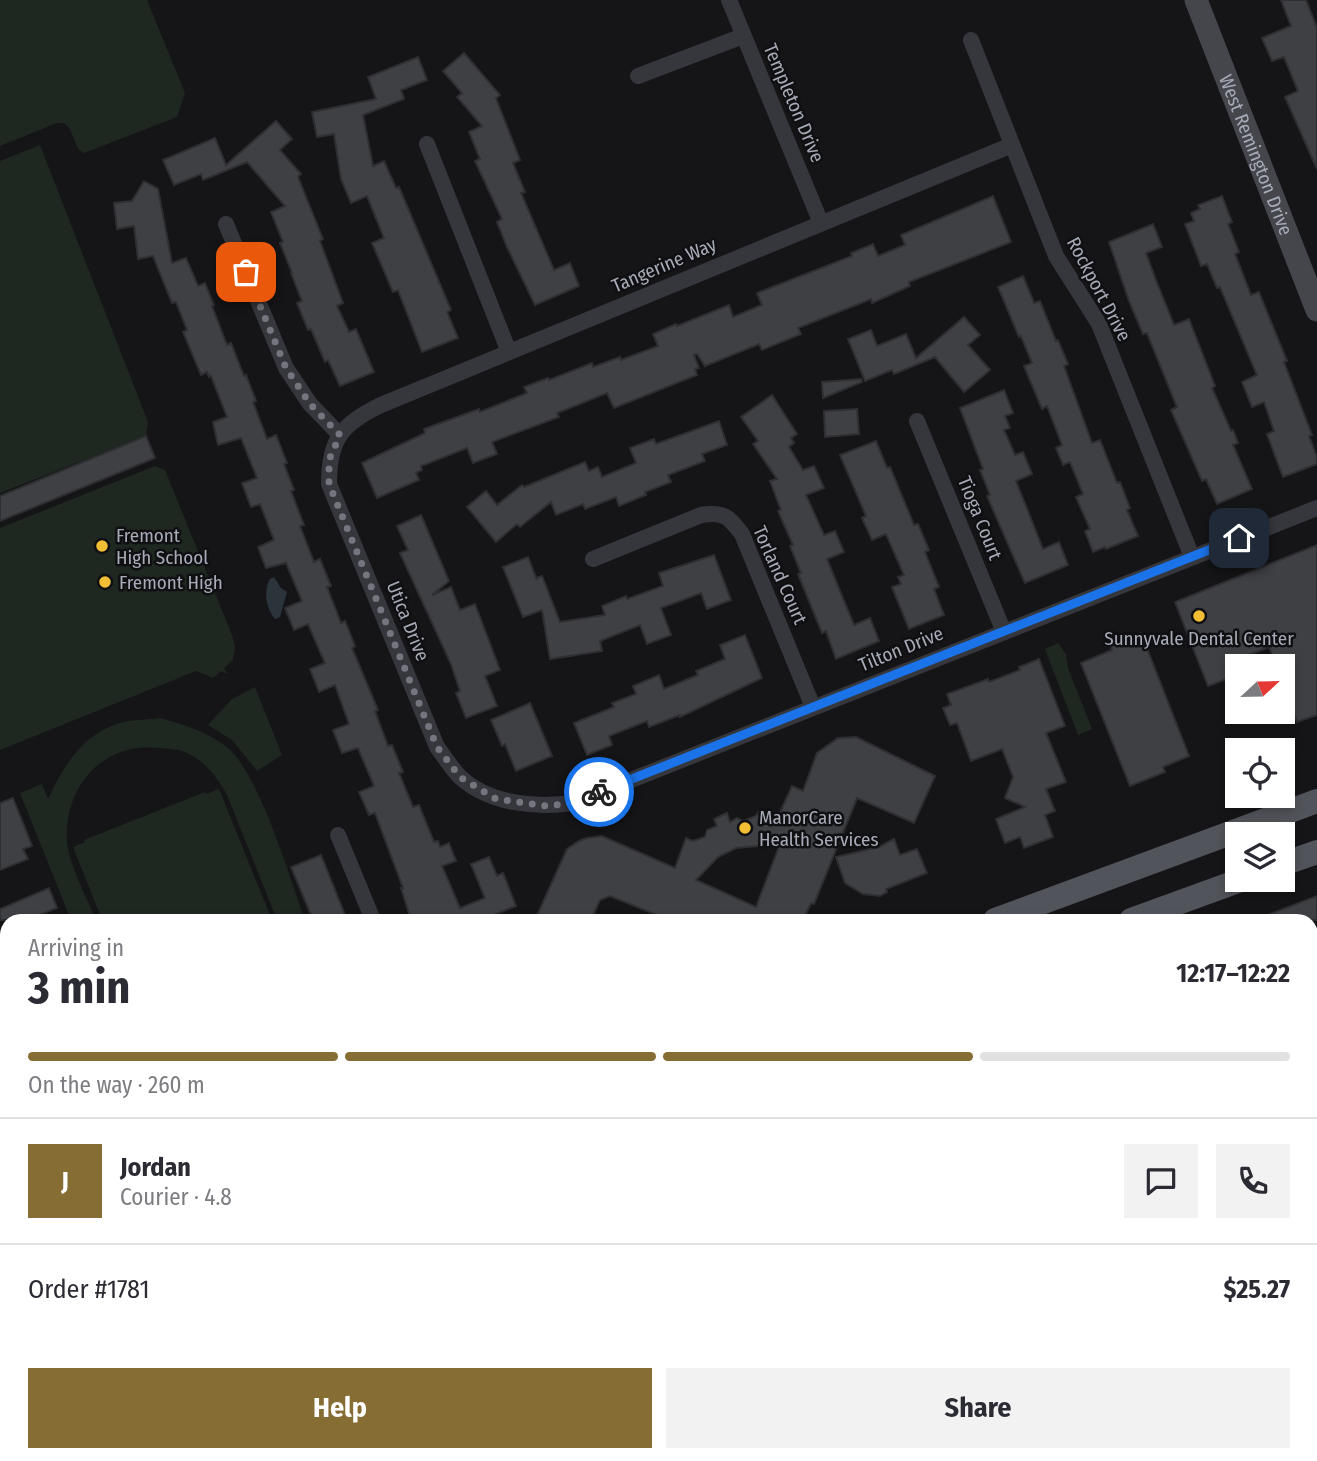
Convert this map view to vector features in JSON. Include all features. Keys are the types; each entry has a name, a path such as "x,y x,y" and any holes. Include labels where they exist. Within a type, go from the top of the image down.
{"main road":[{"path":"1011,914 1317,801"},
{"path":"1295,860 1317,852"},
{"path":"1148,914 1225,886"}],"street":[{"name":"Templeton Drive","path":"729,0 821,223"},
{"name":"West Remington Drive","path":"1196,0 1317,310"},
{"path":"638,76 743,36"},
{"name":"Rockport Drive","path":"971,40 1056,256 1099,324 1192,557"},
{"path":"427,144 509,352"},
{"name":"Tangerine Way","path":"340,435 360,415 380,405 1012,145"},
{"path":"226,224 286,368 310,404 340,435"},
{"name":"Tioga Court","path":"918,421 1004,632"},
{"name":"Utica Drive","path":"340,435 329,460 329,484 437,747 460,777 496,799"},
{"name":"Tilton Drive","path":"496,799 546,806 573,803 1317,508"},
{"name":"Torland Court","path":"593,559 701,515 715,512 731,519 742,534 813,707"},
{"path":"338,835 371,914"}],"shaded area":[{"path":"0,0 147,0 185,93 177,117 84,153 78,149 70,129 64,123 57,123 0,146"},
{"path":"40,145 148,422 146,436 0,493 0,161"},
{"name":"Fremont High","path":"155,466 165,470 232,635 235,647 233,660 224,668 227,674 221,671 213,678 196,671 0,750 0,528"},
{"path":"274,577 287,592 280,617 275,619 266,594 270,579"},
{"path":"1058,643 1066,654 1068,668 1092,729 1078,735 1045,649"},
{"path":"255,687 282,755 257,771 232,740 208,725 232,699"},
{"path":"161,718 188,726 229,749 241,763 263,804 303,914 275,914 227,795 209,769 182,751 140,748 122,752 92,771 73,801 68,820 68,849 93,914 69,914 20,793 42,784 48,799 67,765 83,744 105,729 133,720"},
{"path":"219,789 270,914 100,914 73,847 85,842 84,840 205,792 206,794"}],"building":[{"path":"1281,0 1306,0 1317,28 1317,169 1285,97 1298,91 1284,57 1272,61 1262,38 1291,26"},
{"path":"464,53 500,95 496,98 520,160 513,163 525,192 521,193 554,270 570,263 579,286 535,305 507,247 497,222 502,219 475,161 480,159 469,132 482,126 457,97 462,93 443,71"},
{"path":"418,57 427,80 401,90 404,99 363,115 373,166 384,161 396,188 399,187 451,310 447,312 458,338 422,352 398,290 393,292 372,243 384,238 367,196 351,203 341,179 334,134 317,137 312,112 376,99 368,77"},
{"path":"276,121 292,139 280,150 301,174 298,177 323,239 320,241 343,303 337,306 349,332 356,329 374,372 340,386 328,360 325,362 311,329 308,330 297,303 302,301 271,212 285,206 247,162 203,180 201,174 174,185 163,160 215,138 226,165"},
{"path":"144,181 158,189 172,263 186,258 198,286 205,283 227,345 231,343 244,376 246,375 267,439 276,435 287,463 284,464 294,490 291,491 304,525 300,526 314,562 320,559 331,586 327,587 341,623 345,621 355,646 352,648 378,710 375,711 388,746 392,745 403,772 399,773 413,807 419,805 434,842 438,841 440,847 449,843 456,861 442,866 460,908 485,898 471,864 489,857 497,876 503,873 516,906 496,914 409,914 403,888 375,813 369,815 359,792 374,786 358,748 342,753 333,730 349,724 335,685 319,692 310,669 325,663 308,624 294,630 285,608 302,601 286,563 266,568 258,547 274,540 260,504 251,507 242,483 257,478 241,438 218,445 213,422 227,417 211,376 209,377 207,372 201,375 183,332 187,330 176,302 172,303 153,256 138,259 134,226 117,229 114,203 132,201"},
{"path":"993,196 1011,242 909,282 910,286 872,303 871,299 798,328 801,334 762,350 759,344 705,366 697,354 694,355 699,368 695,369 697,375 614,408 607,393 557,413 559,417 492,442 497,454 473,463 467,448 421,466 422,470 416,473 419,480 377,498 362,463 425,433 424,429 479,409 480,412 527,393 524,387 548,378 549,380 592,363 593,367 620,357 621,360 658,346 653,334 676,324 677,326 729,305 733,317 762,305 757,293 852,256 851,253 873,244 878,256 905,245 901,235"},
{"path":"1222,196 1232,222 1228,224 1239,252 1235,254 1251,295 1259,292 1287,361 1284,362 1312,435 1309,436 1317,457 1317,464 1283,477 1267,434 1274,431 1264,402 1252,407 1242,382 1257,375 1220,287 1217,288 1207,264 1201,266 1185,224 1194,221 1191,213 1200,209 1198,205"},
{"path":"1153,224 1162,247 1146,253 1157,283 1174,325 1189,319 1215,386 1212,388 1238,443 1233,445 1252,489 1217,504 1206,479 1202,481 1171,410 1177,407 1147,333 1143,334 1129,301 1109,242"},
{"path":"1023,276 1034,303 1040,301 1068,364 1064,366 1092,443 1100,440 1130,508 1127,510 1138,536 1106,549 1105,547 1093,552 1085,531 1090,529 1076,497 1083,494 1070,462 1063,465 1056,448 1062,445 1047,406 1042,409 1024,366 1032,363 998,287"},
{"path":"964,317 980,335 968,345 990,370 964,392 935,357 894,374 892,370 865,381 848,339 871,330 877,346 906,334 916,358"},
{"path":"861,379 862,382 823,398 822,382"},
{"path":"1004,390 1013,413 1005,416 1010,428 1004,430 1015,455 1023,452 1032,474 1016,481 1043,549 1059,542 1068,565 1025,583 987,496 990,495 980,470 983,469 960,408"},
{"path":"772,395 797,434 791,438 794,443 789,447 803,470 814,466 824,488 806,495 824,535 835,531 844,552 827,559 854,625 870,618 879,641 836,659 826,631 822,633 798,574 801,573 790,546 793,545 778,511 781,510 770,481 777,479 753,444 758,441 741,417"},
{"path":"857,409 859,434 825,437 824,411"},
{"path":"719,421 727,445 702,454 705,461 668,475 671,482 619,506 616,497 585,509 583,504 556,515 551,502 520,527 517,524 496,542 467,507 486,491 497,505 522,485 524,487 585,462 589,471 598,467 602,477 636,463 630,448 654,439 656,444"},
{"path":"146,436 155,458 0,521 0,496"},
{"path":"876,441 914,525 918,524 929,550 925,552 939,587 934,589 944,615 909,629 892,587 901,584 898,577 904,575 886,534 872,540 862,518 866,516 840,455"},
{"path":"421,515 449,581 432,595 451,587 460,610 475,604 500,670 485,676 497,706 466,718 456,693 460,691 451,664 400,553 408,550 397,526"},
{"name":"Sunnyvale Dental Center","path":"1317,545 1317,715 1297,722 1295,654 1272,654 1269,647 1251,654 1225,654 1225,680 1208,686 1175,602"},
{"path":"714,555 731,600 707,609 701,593 661,608 671,635 647,644 640,625 600,641 602,651 550,659 542,610 523,617 503,567 528,557 536,578 542,576 560,622 605,615 602,606 663,586 659,573"},
{"path":"1141,633 1189,756 1163,767 1165,772 1130,786 1081,663 1112,650 1110,646"},
{"path":"745,635 762,678 680,717 649,727 647,721 609,736 612,745 587,755 574,723 614,707 612,703 636,694 633,686 659,675 664,689 698,675 696,671 725,659 720,645"},
{"path":"1039,659 1065,726 1046,733 1066,782 1046,789 1055,811 1045,815 1053,837 1024,848 1020,837 1005,843 996,819 1025,807 1005,798 1013,777 1002,749 971,761 957,723 950,725 943,708 951,705 947,694 988,679 989,682"},
{"path":"530,703 552,756 516,771 491,720"},
{"name":"ManorCare Health Services","path":"856,737 935,776 914,823 857,798 814,904 811,903 806,914 655,914 610,896 600,900 594,914 538,914 567,849 579,841 602,836 675,868 686,838 693,841 705,837 707,830 717,826 714,819 727,813 730,822 737,818 743,821 756,816 759,811 777,819 792,786 803,791 817,753 838,738","holes":["780,844 756,907 696,880 718,857 736,848"]},
{"path":"13,798 32,846 23,849 28,859 0,870 0,803"},
{"path":"894,839 900,855 917,849 927,873 886,889 887,892 880,896 863,894 845,883 836,857 879,847"},
{"path":"321,855 345,914 311,914 291,867"},
{"path":"49,888 57,908 42,914 0,914 0,909"},
{"path":"1317,896 1317,914 1270,914"}],"way so far":[{"path":"246,272 286,368 310,404 340,435 329,460 329,484 437,747 460,777 496,799 546,806 573,803 599,792"}],"place":[{"name":"Fremont High School","path":"102,546"},
{"name":"Fremont High","path":"105,582"},
{"name":"Sunnyvale Dental Center","path":"1199,616"},
{"name":"ManorCare Health Services","path":"745,828"}],"route":[{"path":"599,792 1239,538"}]}
